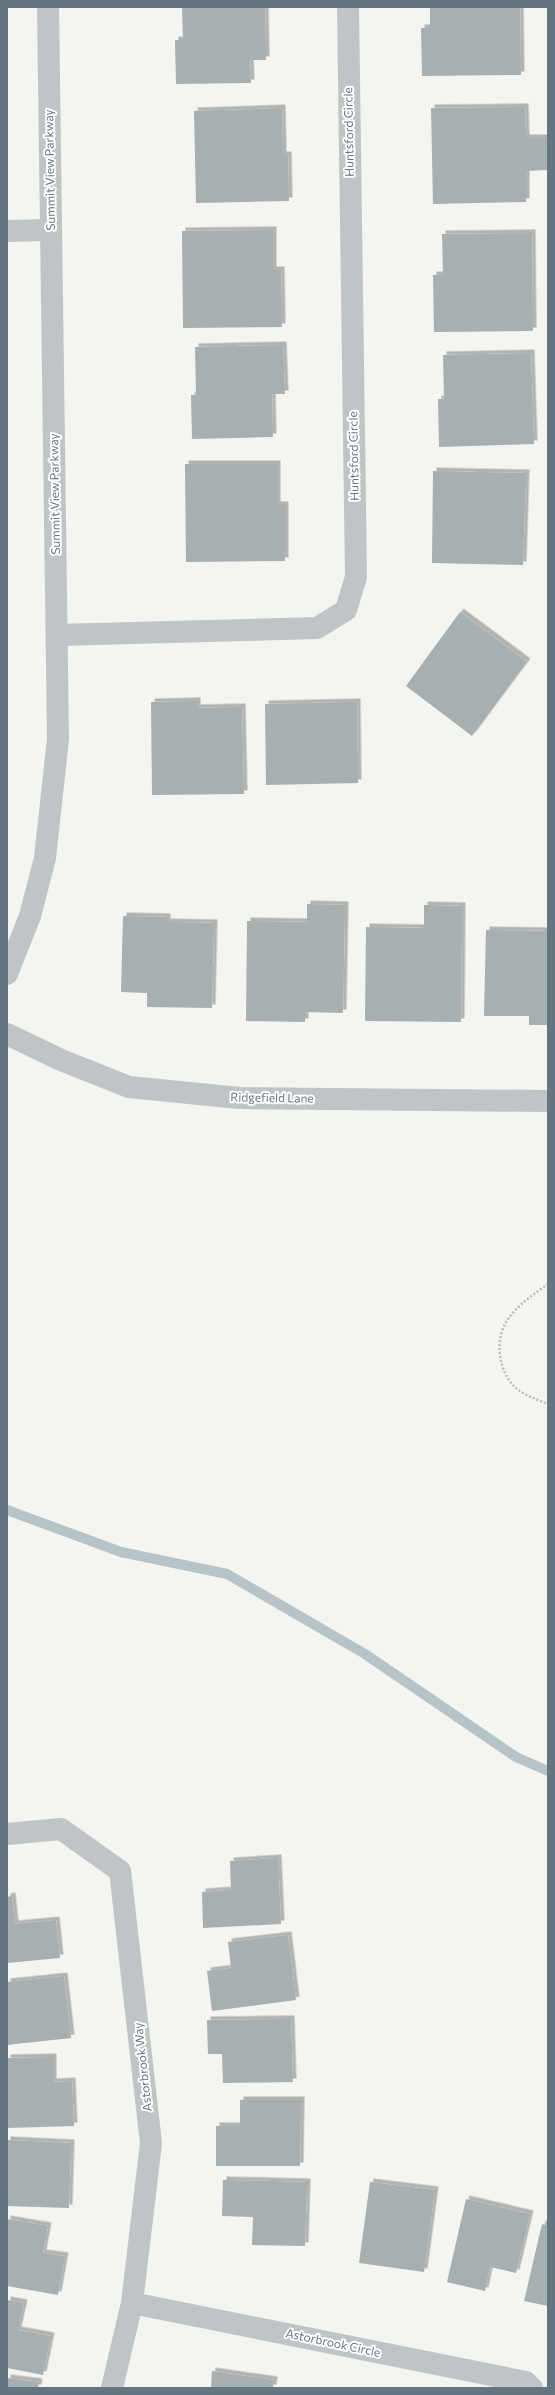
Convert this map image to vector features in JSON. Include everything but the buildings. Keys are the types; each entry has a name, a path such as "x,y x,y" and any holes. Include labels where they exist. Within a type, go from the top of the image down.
{"street":[{"name":"Summit View Parkway","path":"7,974 30,916 45,858 58,739 48,7"},
{"name":"Huntsford Circle","path":"57,635 317,628 346,610 356,577 348,7"},
{"path":"7,231 51,230"},
{"name":"Ridgefield Lane","path":"7,1034 61,1060 129,1087 239,1098 548,1101"},
{"name":"Astorbrook Way","path":"7,1834 61,1829 120,1871 151,2143 132,2303 112,2388"},
{"name":"Astorbrook Circle","path":"132,2303 526,2382 532,2388"}],"path":[{"path":"548,1284 524,1301 505,1324 499,1348 503,1368 515,1387 548,1404"}],"waterway":[{"path":"7,1510 121,1552 227,1574 365,1654 516,1757 548,1771"}]}
